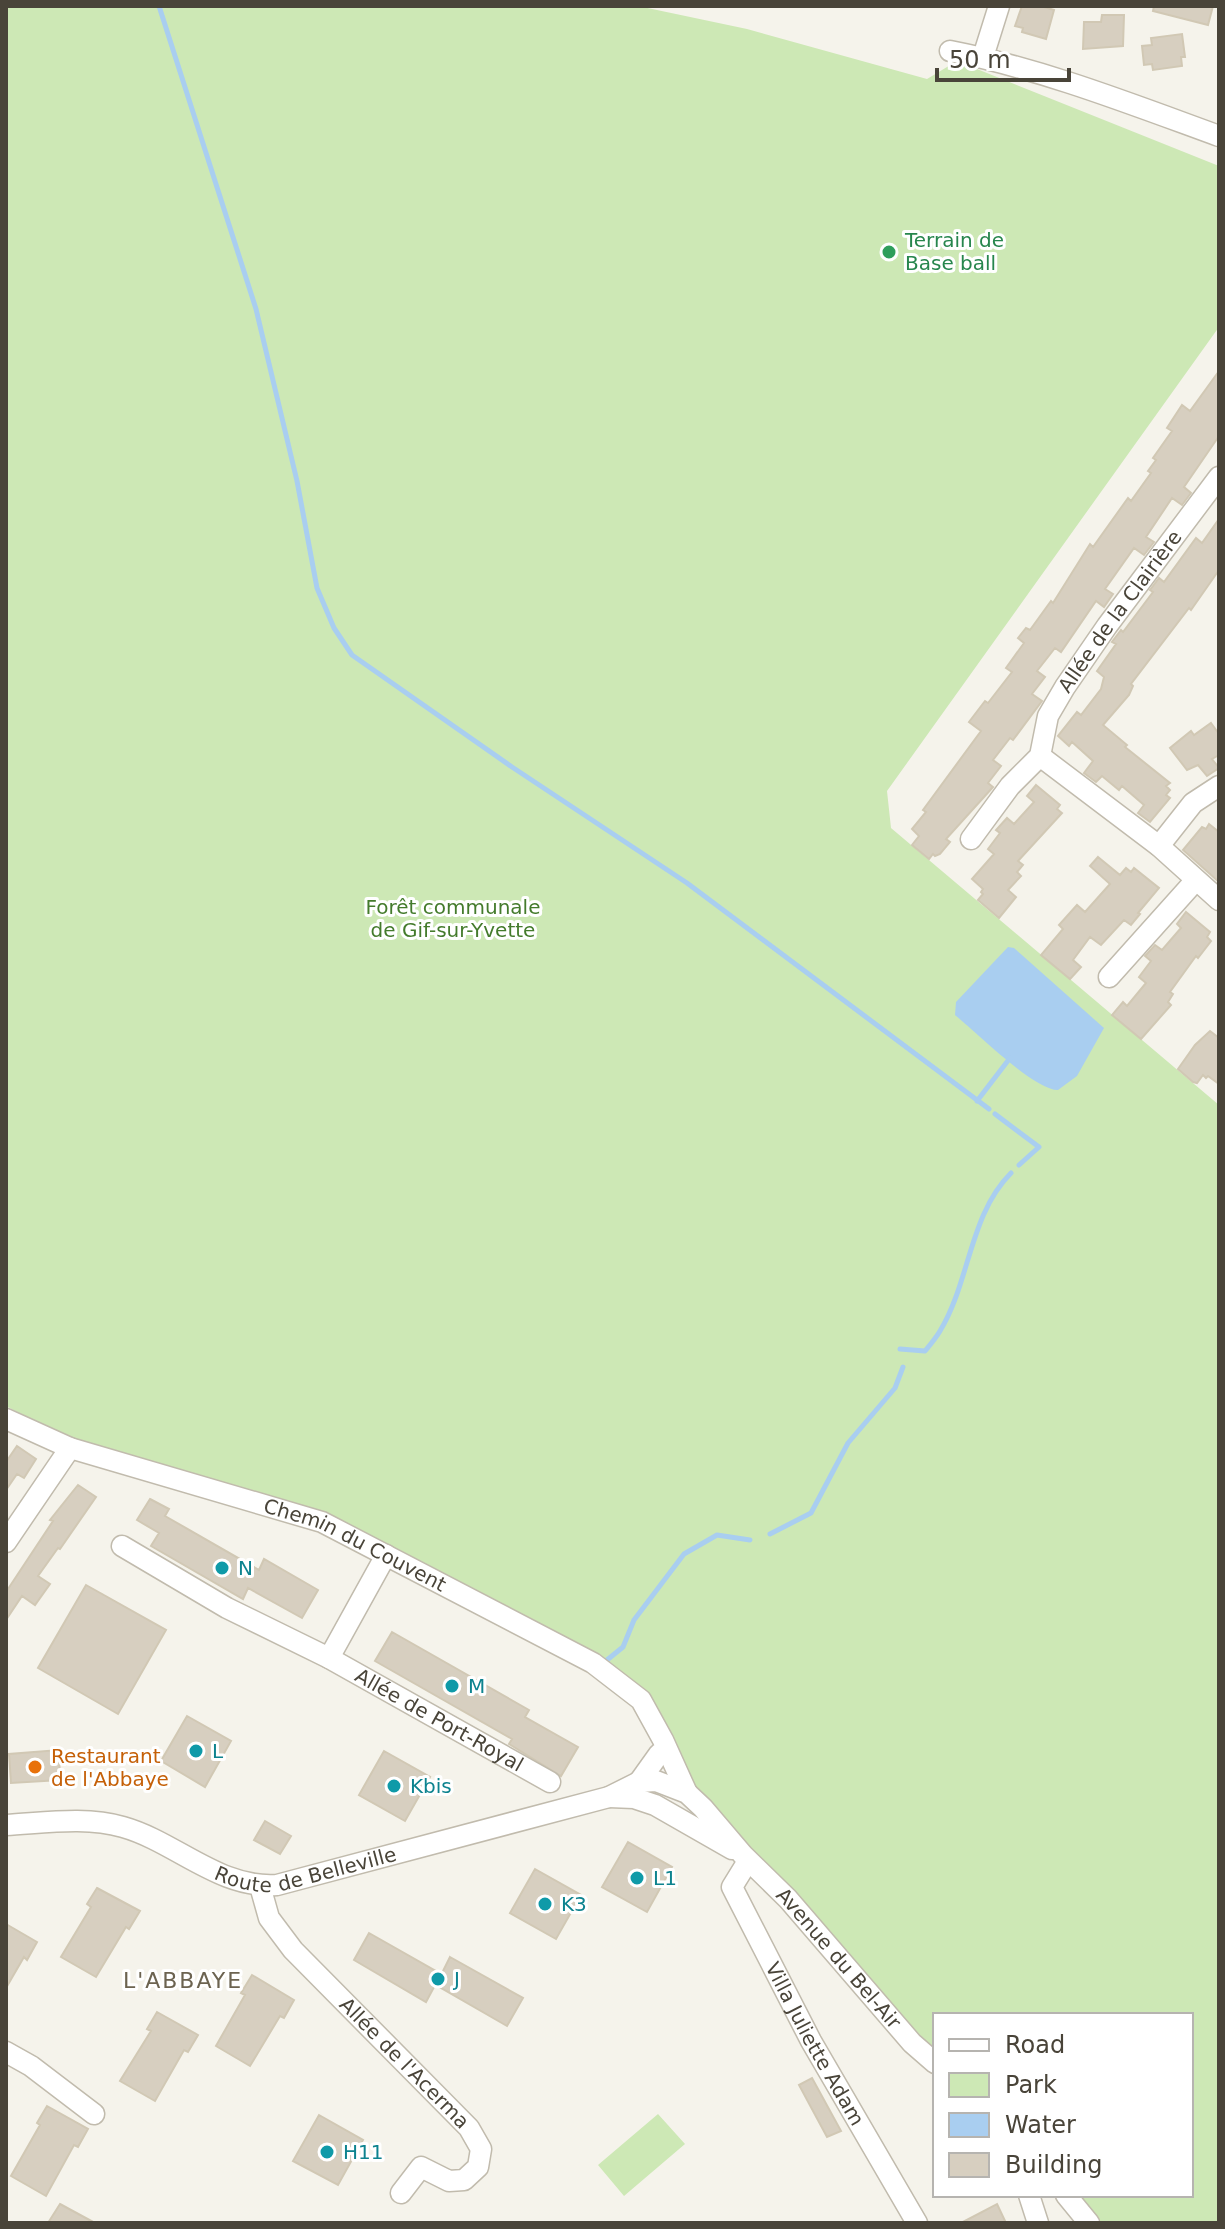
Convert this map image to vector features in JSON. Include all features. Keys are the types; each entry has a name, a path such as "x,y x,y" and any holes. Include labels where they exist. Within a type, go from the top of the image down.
{"street":[{"path":"983,57 999,6"},
{"path":"950,51 983,57 1090,90 1219,136"},
{"name":"Allée de la Clairière","path":"1040,756 1048,716 1065,687 1219,477"},
{"path":"971,839 1010,786 1040,756 1159,846 1219,900"},
{"path":"1159,846 1193,803 1219,786"},
{"path":"1109,977 1195,881"},
{"name":"Chemin du Couvent","path":"6,1419 70,1448 322,1522 593,1663 641,1700 661,1747 687,1793"},
{"path":"6,1542 70,1448"},
{"name":"Allée de Port-Royal","path":"122,1546 227,1608 329,1658 550,1782"},
{"path":"329,1658 386,1555"},
{"path":"655,1805 647,1781 661,1747"},
{"path":"647,1781 687,1793 745,1858"},
{"name":"Route de Belleville","path":"6,1825 90,1821 123,1827 230,1879 260,1886 298,1881 609,1797 647,1781"},
{"name":"Route de Belleville","path":"609,1797 634,1798 655,1805 745,1858"},
{"path":"695,1828 702,1822 703,1808"},
{"name":"Avenue du Bel-Air","path":"745,1858 788,1899 912,2043 933,2061"},
{"name":"Villa Juliette Adam","path":"745,1858 732,1887 811,2041 917,2223"},
{"name":"Allée de l'Acerma","path":"260,1886 269,1918 293,1950 469,2128 481,2149 478,2167 464,2180 449,2181 421,2167 401,2193"},
{"path":"6,2052 31,2066 94,2114"},
{"path":"1030,2197 1038,2223"},
{"path":"1068,2197 1089,2223"}],"green space":[{"name":"Forêt communale de Gif-sur-Yvette","path":"6,6 638,6 747,29 927,79 957,61 1219,166 1219,327 887,791 891,828 1219,1105 1219,2223 1094,2223 1070,2197 1193,2197 1193,2013 933,2013 933,2050 694,1785 648,1693 595,1654 423,1568 73,1441 6,1406"},
{"path":"658,2114 685,2144 624,2196 598,2165"}],"water":[{"path":"1008,947 1014,948 1104,1028 1077,1076 1058,1090 1020,1071 955,1015 956,1002"}],"building":[{"path":"1022,6 1054,10 1046,39 1022,32 1023,28 1015,26"},
{"path":"1154,6 1213,6 1208,25 1153,11"},
{"path":"1102,15 1124,15 1123,46 1083,49 1084,22 1101,22"},
{"path":"1182,34 1185,57 1181,57 1182,66 1153,70 1152,64 1144,65 1142,46 1152,45 1151,38"},
{"path":"1219,371 1219,436 1184,487 1191,493 1182,505 1172,498 1146,537 1154,542 1144,555 1134,548 1105,589 1113,594 1104,607 1096,601 1061,652 1055,648 1037,671 1045,677 1032,694 1042,701 1013,740 1010,738 993,760 1001,766 988,783 993,787 946,839 950,842 940,854 933,854 929,859 912,845 919,836 912,829 981,731 969,722 1012,672 1006,668 1024,643 1018,638 1026,628 1030,630 1051,601 1053,603 1090,544 1093,547 1128,498 1131,501 1151,473 1148,471 1156,460 1153,458 1172,431 1167,428 1182,405 1190,411"},
{"path":"1219,519 1219,570 1131,684 1129,695 1103,725 1170,783 1166,786 1170,790 1166,795 1170,798 1150,822 1138,813 1144,805 1122,786 1119,790 1102,776 1096,782 1084,773 1093,761 1072,742 1069,746 1058,736 1077,712 1081,715 1101,689 1104,677 1097,671 1116,644 1112,642 1153,592 1150,590 1159,578 1164,582 1196,538 1202,543"},
{"path":"1211,723 1219,734 1219,755 1212,759 1219,768 1207,776 1198,765 1187,770 1170,748 1191,731 1194,735"},
{"path":"1036,785 1060,805 1057,809 1062,813 1018,861 1023,865 1017,872 1021,876 1008,890 1016,897 999,918 978,900 983,889 972,879 994,854 988,849 1000,833 996,830 1007,818 1014,824 1034,802 1027,796"},
{"path":"1209,824 1219,832 1219,882 1183,850 1202,827 1206,829"},
{"path":"1098,857 1120,875 1126,868 1131,872 1134,868 1159,888 1131,925 1124,920 1101,945 1090,937 1073,960 1081,967 1070,979 1041,955 1063,929 1059,925 1077,905 1085,912 1110,884 1090,866"},
{"path":"1186,912 1210,932 1207,937 1211,941 1170,992 1173,994 1168,1002 1171,1005 1141,1039 1112,1015 1123,1002 1127,1006 1146,983 1139,977 1151,961 1145,956 1155,945 1162,950 1181,928 1177,924"},
{"path":"1210,1031 1219,1038 1219,1084 1203,1075 1197,1083 1193,1082 1178,1069 1195,1045"},
{"path":"17,1446 36,1459 24,1478 17,1474 6,1490 6,1462"},
{"path":"78,1485 96,1497 38,1576 50,1584 35,1605 22,1596 6,1620 6,1592 53,1521 50,1520"},
{"name":"N","path":"150,1499 169,1509 165,1516 259,1570 264,1559 318,1590 302,1618 248,1588 243,1599 151,1546 159,1533 137,1520"},
{"path":"86,1585 166,1630 118,1714 38,1668"},
{"name":"M","path":"392,1632 529,1710 525,1717 578,1747 561,1776 509,1744 512,1739 375,1661"},
{"name":"L","path":"187,1716 231,1741 205,1787 161,1761"},
{"name":"Restaurant de l'Abbaye","path":"59,1750 60,1780 11,1783 9,1754"},
{"name":"Kbis","path":"384,1751 430,1777 405,1821 359,1795"},
{"path":"265,1821 291,1836 280,1854 254,1840"},
{"name":"L1","path":"628,1842 672,1867 647,1912 602,1887"},
{"name":"K3","path":"535,1869 581,1895 556,1939 510,1913"},
{"path":"97,1888 140,1911 129,1929 126,1927 96,1977 61,1957 91,1907 87,1904"},
{"path":"6,1924 37,1942 6,1988"},
{"path":"369,1933 441,1974 426,2002 354,1960"},
{"path":"450,1957 523,1998 507,2026 436,1985"},
{"path":"252,1975 294,2000 284,2018 280,2016 250,2066 216,2046 245,1995 241,1993"},
{"path":"157,2012 198,2035 188,2052 184,2050 155,2101 120,2081 151,2031 147,2029"},
{"path":"812,2078 841,2131 827,2137 799,2085"},
{"path":"47,2106 88,2129 78,2147 74,2145 46,2196 11,2176 40,2125 37,2123"},
{"name":"H11","path":"319,2115 363,2140 338,2185 293,2161"},
{"path":"60,2204 95,2223 48,2223"},
{"path":"997,2204 1006,2223 961,2223"}],"waterway":[{"path":"159,6 256,309 297,481 317,588 334,628 352,655 512,767 687,883 989,1109"},
{"path":"977,1101 1010,1058"},
{"path":"995,1114 1039,1147 1019,1165"},
{"path":"900,1349 925,1351 938,1334 958,1292 986,1209 1011,1173"},
{"path":"770,1534 811,1513 848,1443 895,1388 903,1367"},
{"path":"607,1660 623,1647 634,1620 684,1554 717,1535 750,1540"}],"place":[{"name":"Terrain de Base ball","path":"889,252"},
{"name":"N","path":"222,1568"},
{"name":"M","path":"452,1686"},
{"name":"L","path":"196,1751"},
{"name":"Restaurant de l'Abbaye","path":"35,1767"},
{"name":"Kbis","path":"394,1786"},
{"name":"L1","path":"637,1878"},
{"name":"K3","path":"545,1904"},
{"name":"J","path":"438,1979"},
{"name":"H11","path":"327,2152"}],"district":[{"name":"L'ABBAYE","path":"183,1980"}]}
